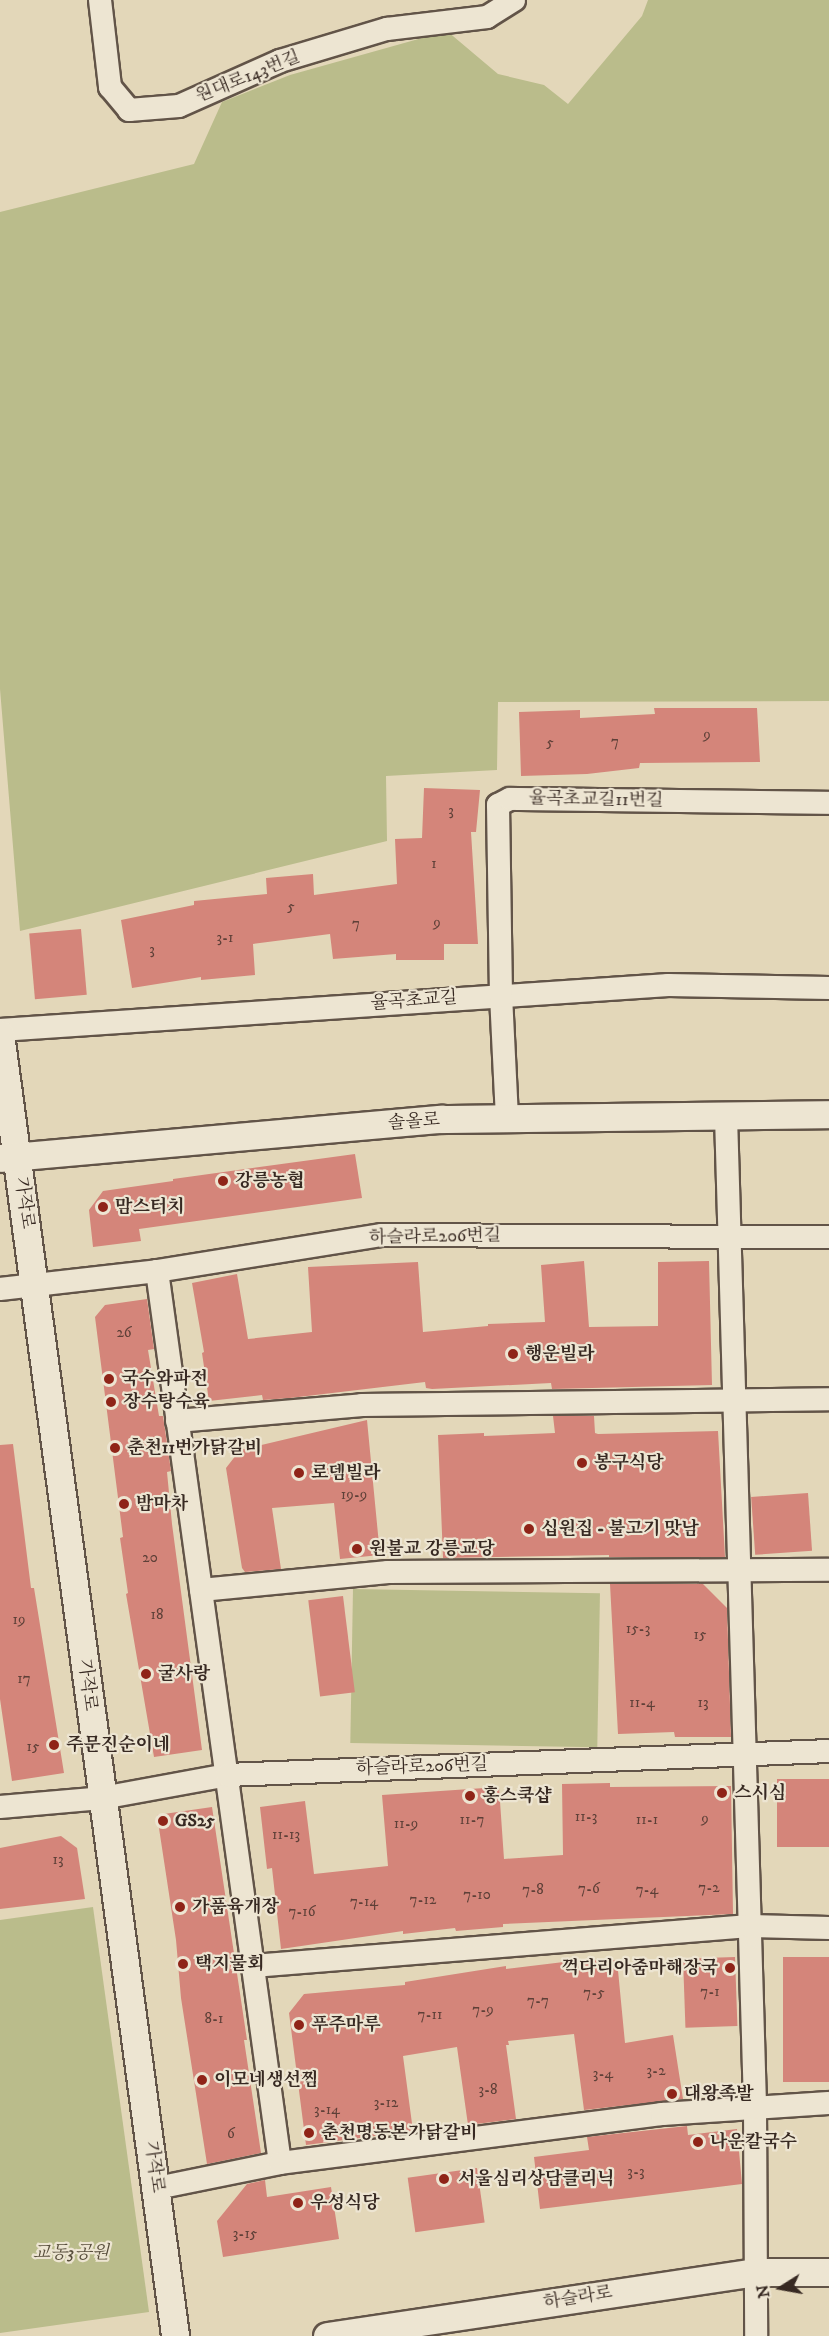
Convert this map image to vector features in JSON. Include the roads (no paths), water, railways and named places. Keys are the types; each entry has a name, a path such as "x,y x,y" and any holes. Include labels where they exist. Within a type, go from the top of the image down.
{"street":[{"name":"원대로143번길","path":"100,0 110,87 129,110 179,106 280,61 387,29 487,17 514,0"},
{"name":"율곡초교길11번길","path":"507,1118 501,996 498,805 510,799 829,803"},
{"name":"율곡초교길","path":"0,1032 668,985 829,988"},
{"name":"가작로","path":"0,1032 9,1157 36,1285 102,1798 176,2336"},
{"name":"솔올로","path":"9,1157 441,1119 829,1114"},
{"path":"726,1116 754,2107 753,2272 756,2336"},
{"name":"하슬라로206번길","path":"0,1289 157,1271 381,1235 829,1237"},
{"path":"157,1271 280,2163"},
{"path":"177,1421 362,1405 829,1399"},
{"path":"201,1590 388,1572 829,1570"},
{"name":"하슬라로206번길","path":"0,1807 102,1798 227,1775 829,1751"},
{"path":"253,1966 749,1926 829,1928"},
{"path":"157,2188 280,2163 662,2114 829,2103"},
{"name":"하슬라로","path":"327,2336 753,2272 829,2272"}],"place":[{"name":"강릉농협","path":"223,1181"},
{"name":"맘스터치","path":"103,1207"},
{"name":"행운빌라","path":"513,1354"},
{"name":"국수와파전","path":"109,1379"},
{"name":"장수탕수육","path":"111,1402"},
{"name":"춘천11번가닭갈비","path":"115,1448"},
{"name":"봉구식당","path":"582,1463"},
{"name":"로뎀빌라","path":"299,1473"},
{"name":"밤마차","path":"124,1504"},
{"name":"십원집 - 불고기 맛남","path":"529,1529"},
{"name":"원불교 강릉교당","path":"357,1549"},
{"name":"굴사랑","path":"146,1674"},
{"name":"주문진순이네","path":"54,1745"},
{"name":"스시심","path":"722,1793"},
{"name":"홍스쿡샵","path":"470,1796"},
{"name":"GS25","path":"163,1821"},
{"name":"가품육개장","path":"180,1907"},
{"name":"택지물회","path":"183,1964"},
{"name":"꺽다리아줌마해장국","path":"730,1968"},
{"name":"푸주마루","path":"299,2025"},
{"name":"이모네생선찜","path":"202,2080"},
{"name":"대왕족발","path":"672,2094"},
{"name":"춘천명동본가닭갈비","path":"309,2133"},
{"name":"나운칼국수","path":"698,2142"},
{"name":"서울심리상담클리닉","path":"444,2179"},
{"name":"우성식당","path":"298,2203"}],"park label":[{"name":"교동3공원","path":"71,2253"}]}
